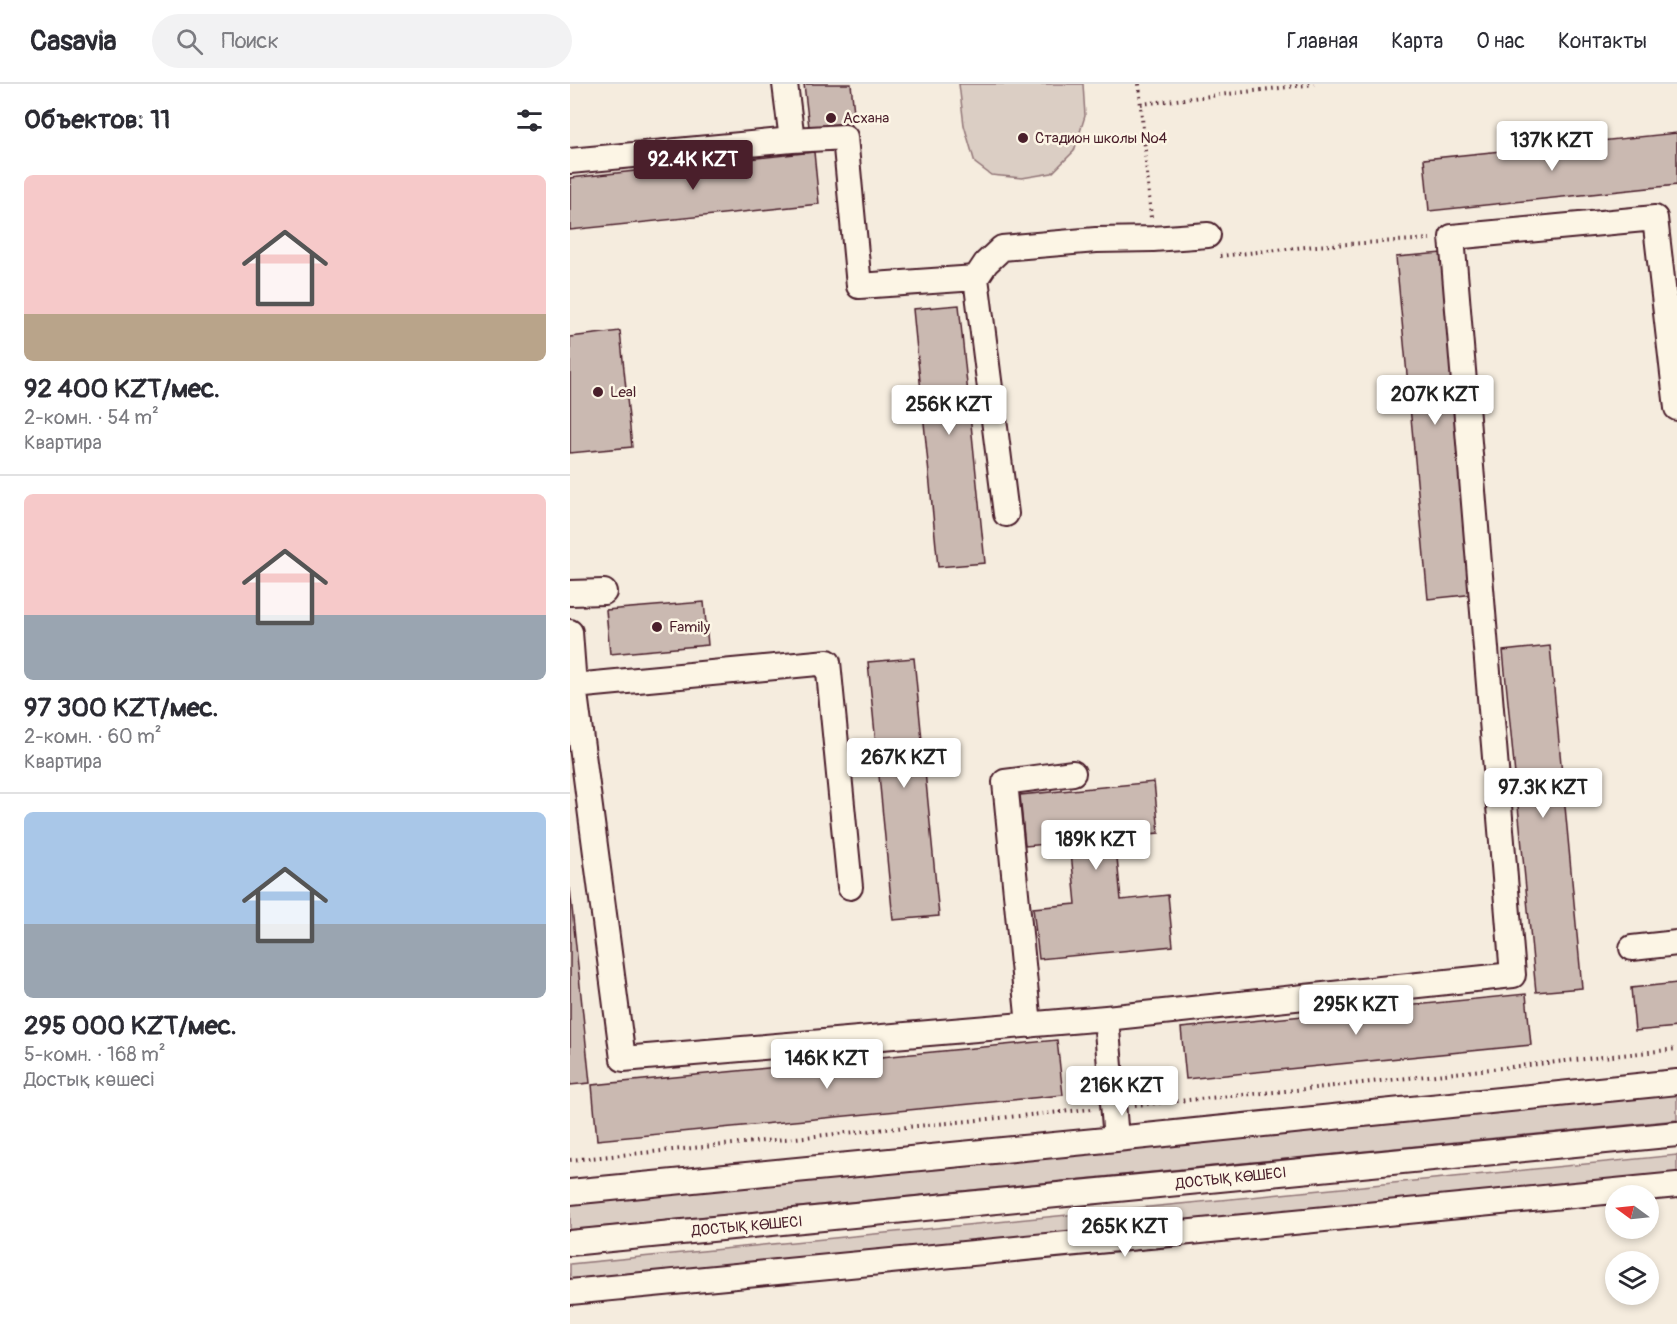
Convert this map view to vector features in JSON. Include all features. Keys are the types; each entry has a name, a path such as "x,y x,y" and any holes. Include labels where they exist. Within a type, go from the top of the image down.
{"street":[{"path":"785,84 792,140"},
{"path":"570,162 792,140 846,137 859,286 975,278"},
{"path":"570,632 574,686 623,1059 1106,1018 1513,975 1452,237 1655,218 1677,408"},
{"path":"1006,514 975,278 986,262 1002,248 1096,240 1153,239 1211,246"},
{"path":"570,593 604,591"},
{"path":"574,686 828,662 850,887"},
{"path":"1029,1025 1005,782 1073,773"},
{"path":"1632,948 1677,943"},
{"path":"1106,1018 1116,1139"},
{"path":"570,1192 1677,1082"},
{"name":"ДОСТЫҚ КӨШЕСІ","path":"570,1243 1677,1134"},
{"path":"570,1292 1677,1185"}],"path":[{"path":"1139,84 1153,239"},
{"path":"1141,104 1314,84"},
{"path":"1211,246 1315,246 1452,237"}],"shaded area":[{"name":"Стадион школы №4","path":"959,84 1083,84 1085,116 1074,151 1052,173 1022,178 991,175 975,163 964,125"},
{"path":"1677,1094 1677,1120 570,1230 570,1201"},
{"path":"1677,1155 1677,1173 570,1281 570,1264"}],"building":[{"path":"804,84 851,84 855,122 809,127"},
{"path":"1677,133 1677,185 1429,211 1424,159"},
{"path":"814,152 819,204 570,230 570,178"},
{"path":"1442,253 1475,594 1428,599 1396,257"},
{"path":"959,305 985,563 938,567 913,309"},
{"name":"Leal","path":"620,331 632,447 570,453 570,337"},
{"name":"Family","path":"704,602 708,645 610,654 606,610"},
{"path":"1550,646 1582,988 1536,992 1503,651"},
{"path":"914,658 939,916 893,920 868,662"},
{"path":"1154,782 1159,833 1115,837 1121,900 1168,895 1173,946 1039,959 1033,908 1076,904 1070,842 1025,846 1020,795"},
{"path":"570,888 590,1083 570,1085"},
{"path":"1677,983 1677,1027 1635,1031 1631,988"},
{"path":"1526,994 1531,1045 1186,1079 1181,1028"},
{"path":"1057,1040 1063,1095 597,1140 592,1085"}],"place":[{"name":"Асхана","path":"831,118"},
{"name":"Стадион школы №4","path":"1023,138"},
{"name":"Leal","path":"598,392"},
{"name":"Family","path":"657,627"}]}
